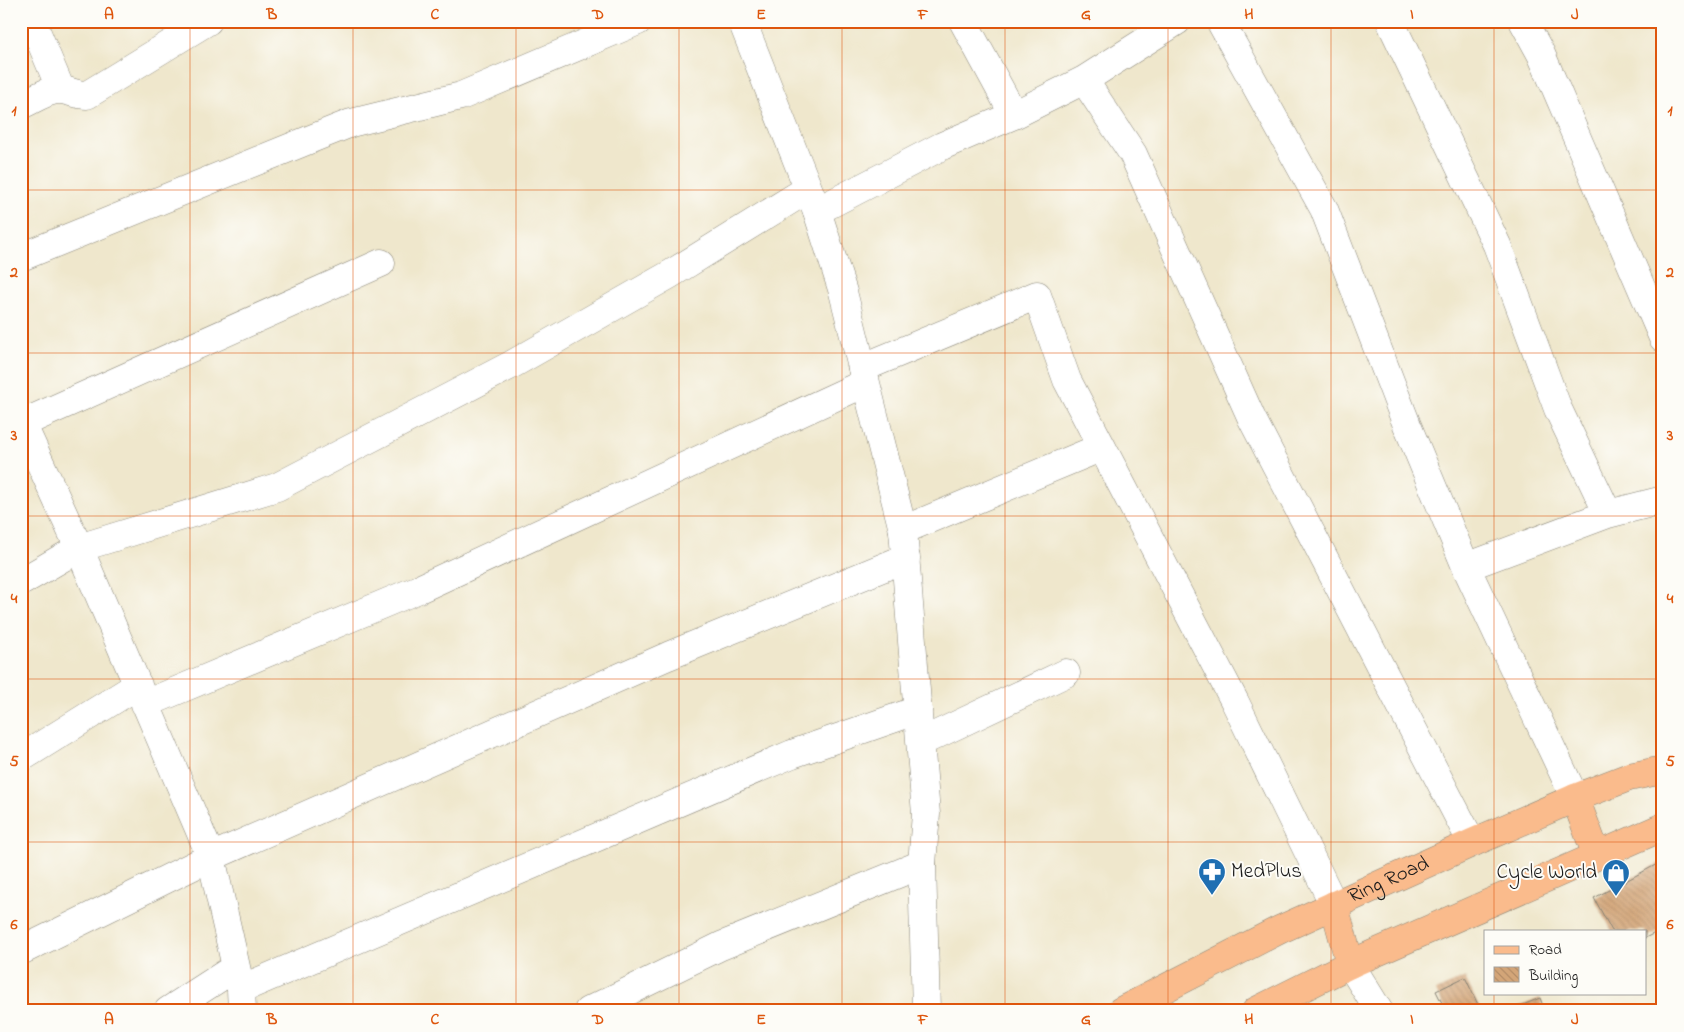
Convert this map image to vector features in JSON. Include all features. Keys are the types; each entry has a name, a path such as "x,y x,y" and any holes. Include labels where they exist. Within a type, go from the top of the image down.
{"main road":[{"name":"Ring Road","path":"1121,1011 1279,930 1472,843 1575,798 1629,777 1663,770"},
{"path":"1575,798 1597,856"},
{"path":"1256,1011 1350,964 1663,827"},
{"path":"1334,905 1350,964"}],"street":[{"path":"32,21 61,90"},
{"path":"21,105 48,93 61,90 78,95 87,95 96,91 208,21"},
{"path":"21,256 351,123 461,96 638,21"},
{"path":"742,21 812,200 843,292 903,530 926,814 922,864 926,1011"},
{"path":"963,21 1014,115"},
{"path":"21,582 79,548 277,487 511,365 669,275 812,200 1014,115 1084,80 1177,21"},
{"path":"1220,21 1324,209 1407,426 1466,567 1575,798"},
{"path":"1390,21 1497,245 1558,409 1608,514"},
{"path":"1523,21 1541,54 1663,338"},
{"path":"1084,80 1133,154 1252,419 1472,843"},
{"path":"240,989 211,857 79,548 22,423 381,263"},
{"path":"21,758 142,694 419,589 864,375 1037,295 1067,380 1230,693 1334,905"},
{"path":"903,530 1102,447"},
{"path":"1466,567 1608,514 1663,500"},
{"path":"21,952 211,857 668,656 906,558"},
{"path":"921,742 1066,673"},
{"path":"168,1011 240,989 792,754 918,710"},
{"path":"588,1011 721,946 922,864"},
{"path":"1350,964 1379,1011"}],"building":[{"path":"1663,861 1663,929 1646,938 1646,930 1611,930 1594,898"},
{"path":"1465,977 1481,1011 1446,1011 1436,991"},
{"path":"1540,998 1545,1011 1508,1011"}],"place":[{"name":"MedPlus","path":"1212,896"},
{"name":"Cycle World","path":"1616,897"}]}
